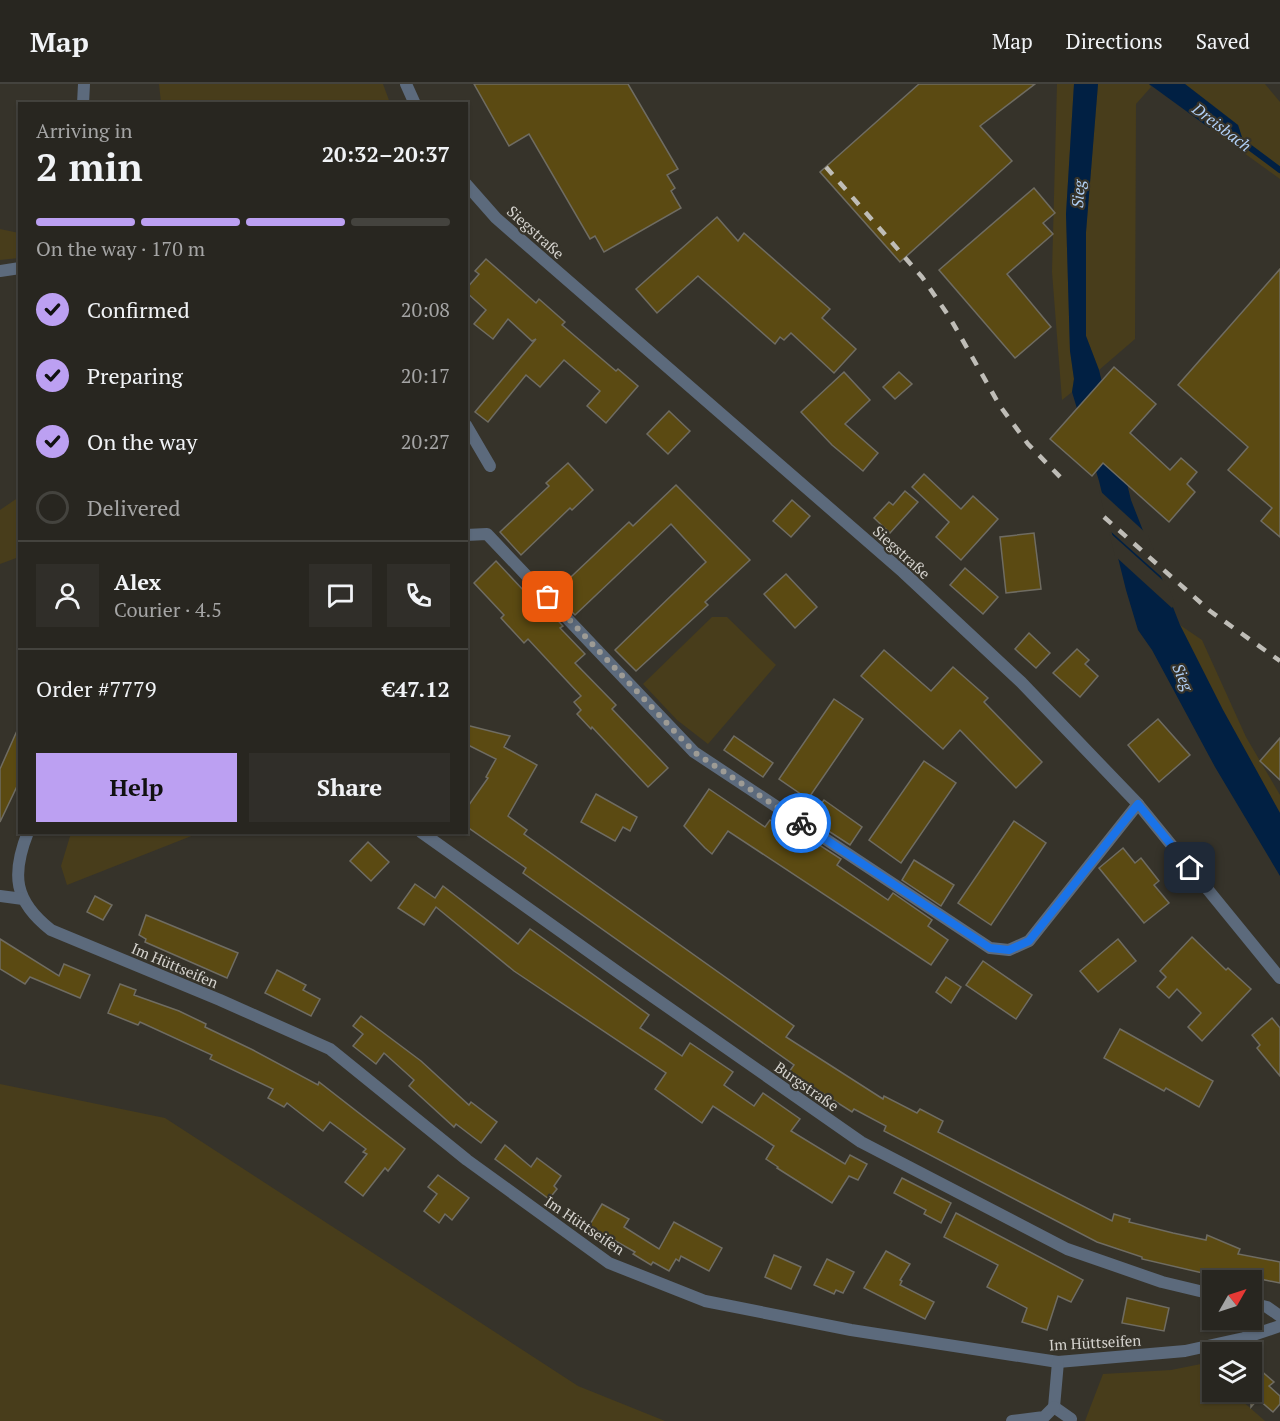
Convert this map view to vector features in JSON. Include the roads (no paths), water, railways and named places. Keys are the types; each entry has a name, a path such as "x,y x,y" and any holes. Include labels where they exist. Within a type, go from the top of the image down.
{"street":[{"path":"83,102 84,84"},
{"path":"406,84 414,102"},
{"name":"Siegstraße","path":"468,186 496,218 903,572 1021,682 1138,804 1280,978"},
{"path":"0,271 18,268"},
{"path":"468,428 490,466"},
{"path":"468,535 487,534 694,752 990,948 1009,950 1029,941 1138,804"},
{"name":"Im Hüttseifen","path":"27,834 17,871 23,899 35,917 51,930 220,1000 330,1049 467,1160 609,1263 705,1301 851,1330 1058,1362 1185,1351 1244,1338 1280,1326"},
{"name":"Burgstraße","path":"424,834 619,974 861,1142 1067,1249 1162,1282 1202,1292"},
{"path":"0,896 23,899"},
{"path":"1262,1306 1280,1316"},
{"path":"1012,1421 1044,1417 1054,1407 1058,1362"},
{"path":"1054,1407 1071,1419"}],"water":[{"name":"Sieg","path":"1074,84 1098,84 1086,232 1086,336 1099,370 1131,500 1180,625 1223,710 1280,813 1280,876 1215,767 1152,650 1138,630 1099,481 1072,392 1074,379 1070,351 1066,214"},
{"path":"1149,84 1185,84 1238,125 1244,143 1208,127"}],"waterway":[{"name":"Dreisbach","path":"1237,138 1280,170"}],"railway":[{"path":"826,167 922,277 950,318 1000,406 1028,444 1065,482"},
{"path":"1104,517 1210,611 1280,661"}]}
